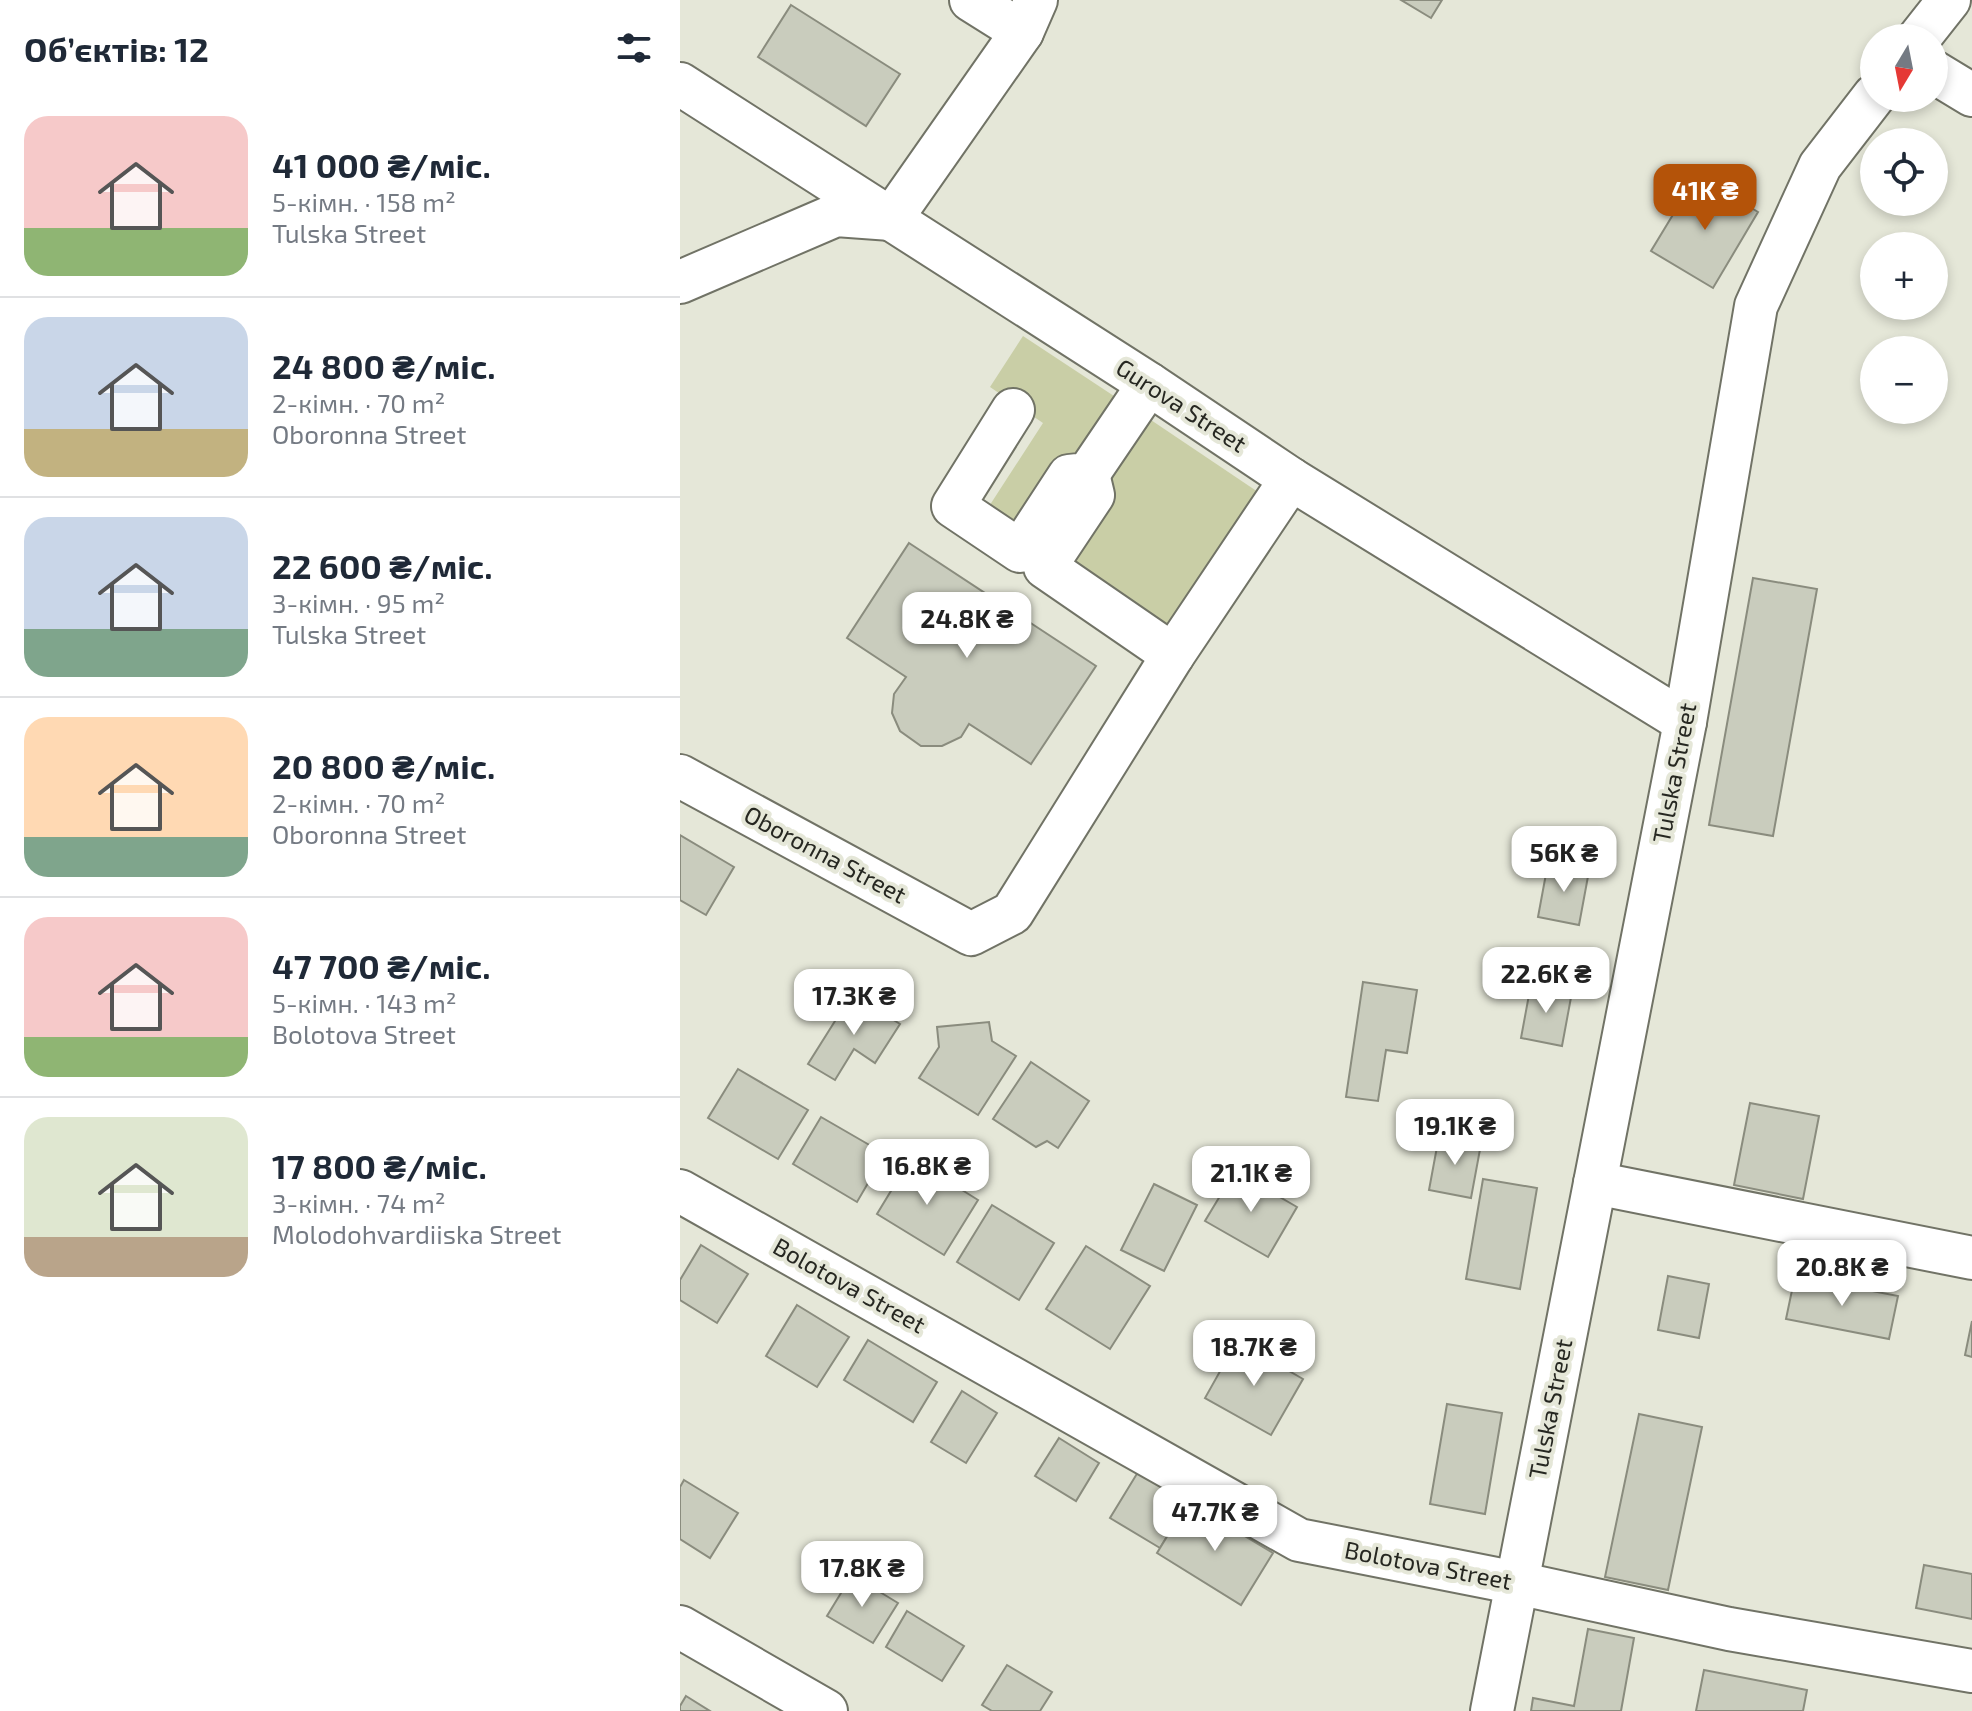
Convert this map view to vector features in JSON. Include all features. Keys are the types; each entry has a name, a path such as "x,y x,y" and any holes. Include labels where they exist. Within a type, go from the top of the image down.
{"street":[{"path":"680,282 836,215 891,219 1029,16 971,0"},
{"path":"1930,24 1949,0"},
{"path":"1948,80 1972,95"},
{"name":"Gurova Street","path":"680,84 1149,384 1291,479 1685,722"},
{"name":"Tulska Street","path":"1492,1711 1685,722 1756,306 1820,166 1862,112"},
{"path":"1149,384 1088,474 1093,495 1045,567 1173,655 1291,479"},
{"path":"1013,410 953,506 1020,551 1069,476 1088,474"},
{"name":"Oboronna Street","path":"680,776 971,934 1012,913 1173,655"},
{"path":"1595,1183 1972,1258"},
{"name":"Bolotova Street","path":"680,1191 1299,1540 1729,1629 1972,1671"},
{"path":"680,1627 826,1711"}],"green space":[{"path":"1023,336 1120,400 1021,534 986,511 1043,423 990,387"},
{"path":"1142,414 1258,492 1166,628 1060,558 1101,475"}],"building":[{"path":"1401,0 1442,0 1431,18"},
{"path":"791,5 900,74 866,126 758,57"},
{"path":"1697,175 1758,212 1713,288 1651,251"},
{"path":"909,543 1096,666 1031,764 969,724 961,737 942,746 921,746 900,731 892,713 894,694 906,677 847,638"},
{"path":"1753,578 1817,589 1773,836 1709,825"},
{"path":"680,835 734,867 706,915 680,900"},
{"path":"1548,863 1589,871 1579,925 1538,917"},
{"path":"1363,982 1417,990 1407,1053 1386,1050 1378,1101 1346,1097"},
{"path":"1531,984 1572,992 1562,1046 1521,1038"},
{"path":"852,994 900,1024 875,1063 854,1049 835,1080 808,1064"},
{"path":"989,1022 992,1041 1016,1056 978,1115 919,1078 939,1047 937,1027"},
{"path":"1031,1062 1089,1101 1058,1148 1047,1141 1036,1147 993,1119"},
{"path":"738,1069 808,1110 778,1159 708,1118"},
{"path":"1750,1103 1819,1116 1803,1199 1734,1185"},
{"path":"821,1117 885,1154 857,1202 793,1164"},
{"path":"1439,1136 1481,1144 1471,1198 1429,1190"},
{"path":"911,1158 978,1200 944,1255 877,1214"},
{"path":"1235,1171 1297,1207 1268,1257 1205,1221"},
{"path":"1483,1179 1537,1188 1520,1289 1466,1279"},
{"path":"1154,1184 1197,1205 1164,1271 1121,1250"},
{"path":"992,1205 1054,1243 1019,1300 957,1262"},
{"path":"701,1245 748,1274 717,1323 680,1300 680,1280"},
{"path":"1086,1246 1150,1286 1110,1349 1046,1309"},
{"path":"1668,1276 1709,1284 1699,1338 1658,1330"},
{"path":"1795,1276 1898,1296 1889,1339 1786,1319"},
{"path":"797,1305 849,1337 817,1387 766,1356"},
{"path":"1972,1321 1972,1357 1965,1355"},
{"path":"868,1340 937,1382 913,1422 844,1380"},
{"path":"1237,1341 1303,1379 1271,1435 1205,1398"},
{"path":"962,1391 997,1413 966,1463 931,1442"},
{"path":"1447,1404 1502,1413 1485,1514 1430,1504"},
{"path":"1639,1414 1702,1427 1668,1590 1605,1577"},
{"path":"1059,1438 1099,1463 1076,1501 1035,1476"},
{"path":"1138,1472 1188,1502 1160,1548 1110,1518"},
{"path":"684,1480 738,1513 710,1558 680,1539 680,1487"},
{"path":"1188,1502 1273,1553 1241,1605 1157,1553"},
{"path":"1924,1565 1972,1574 1972,1619 1916,1608"},
{"path":"852,1575 898,1603 873,1643 827,1616"},
{"path":"907,1611 964,1646 942,1681 886,1647"},
{"path":"1588,1629 1634,1638 1621,1711 1531,1711 1533,1698 1574,1706"},
{"path":"1007,1665 1052,1692 1040,1711 992,1711 982,1705"},
{"path":"1704,1670 1807,1690 1803,1711 1696,1711"},
{"path":"686,1696 710,1711 680,1711"}]}
